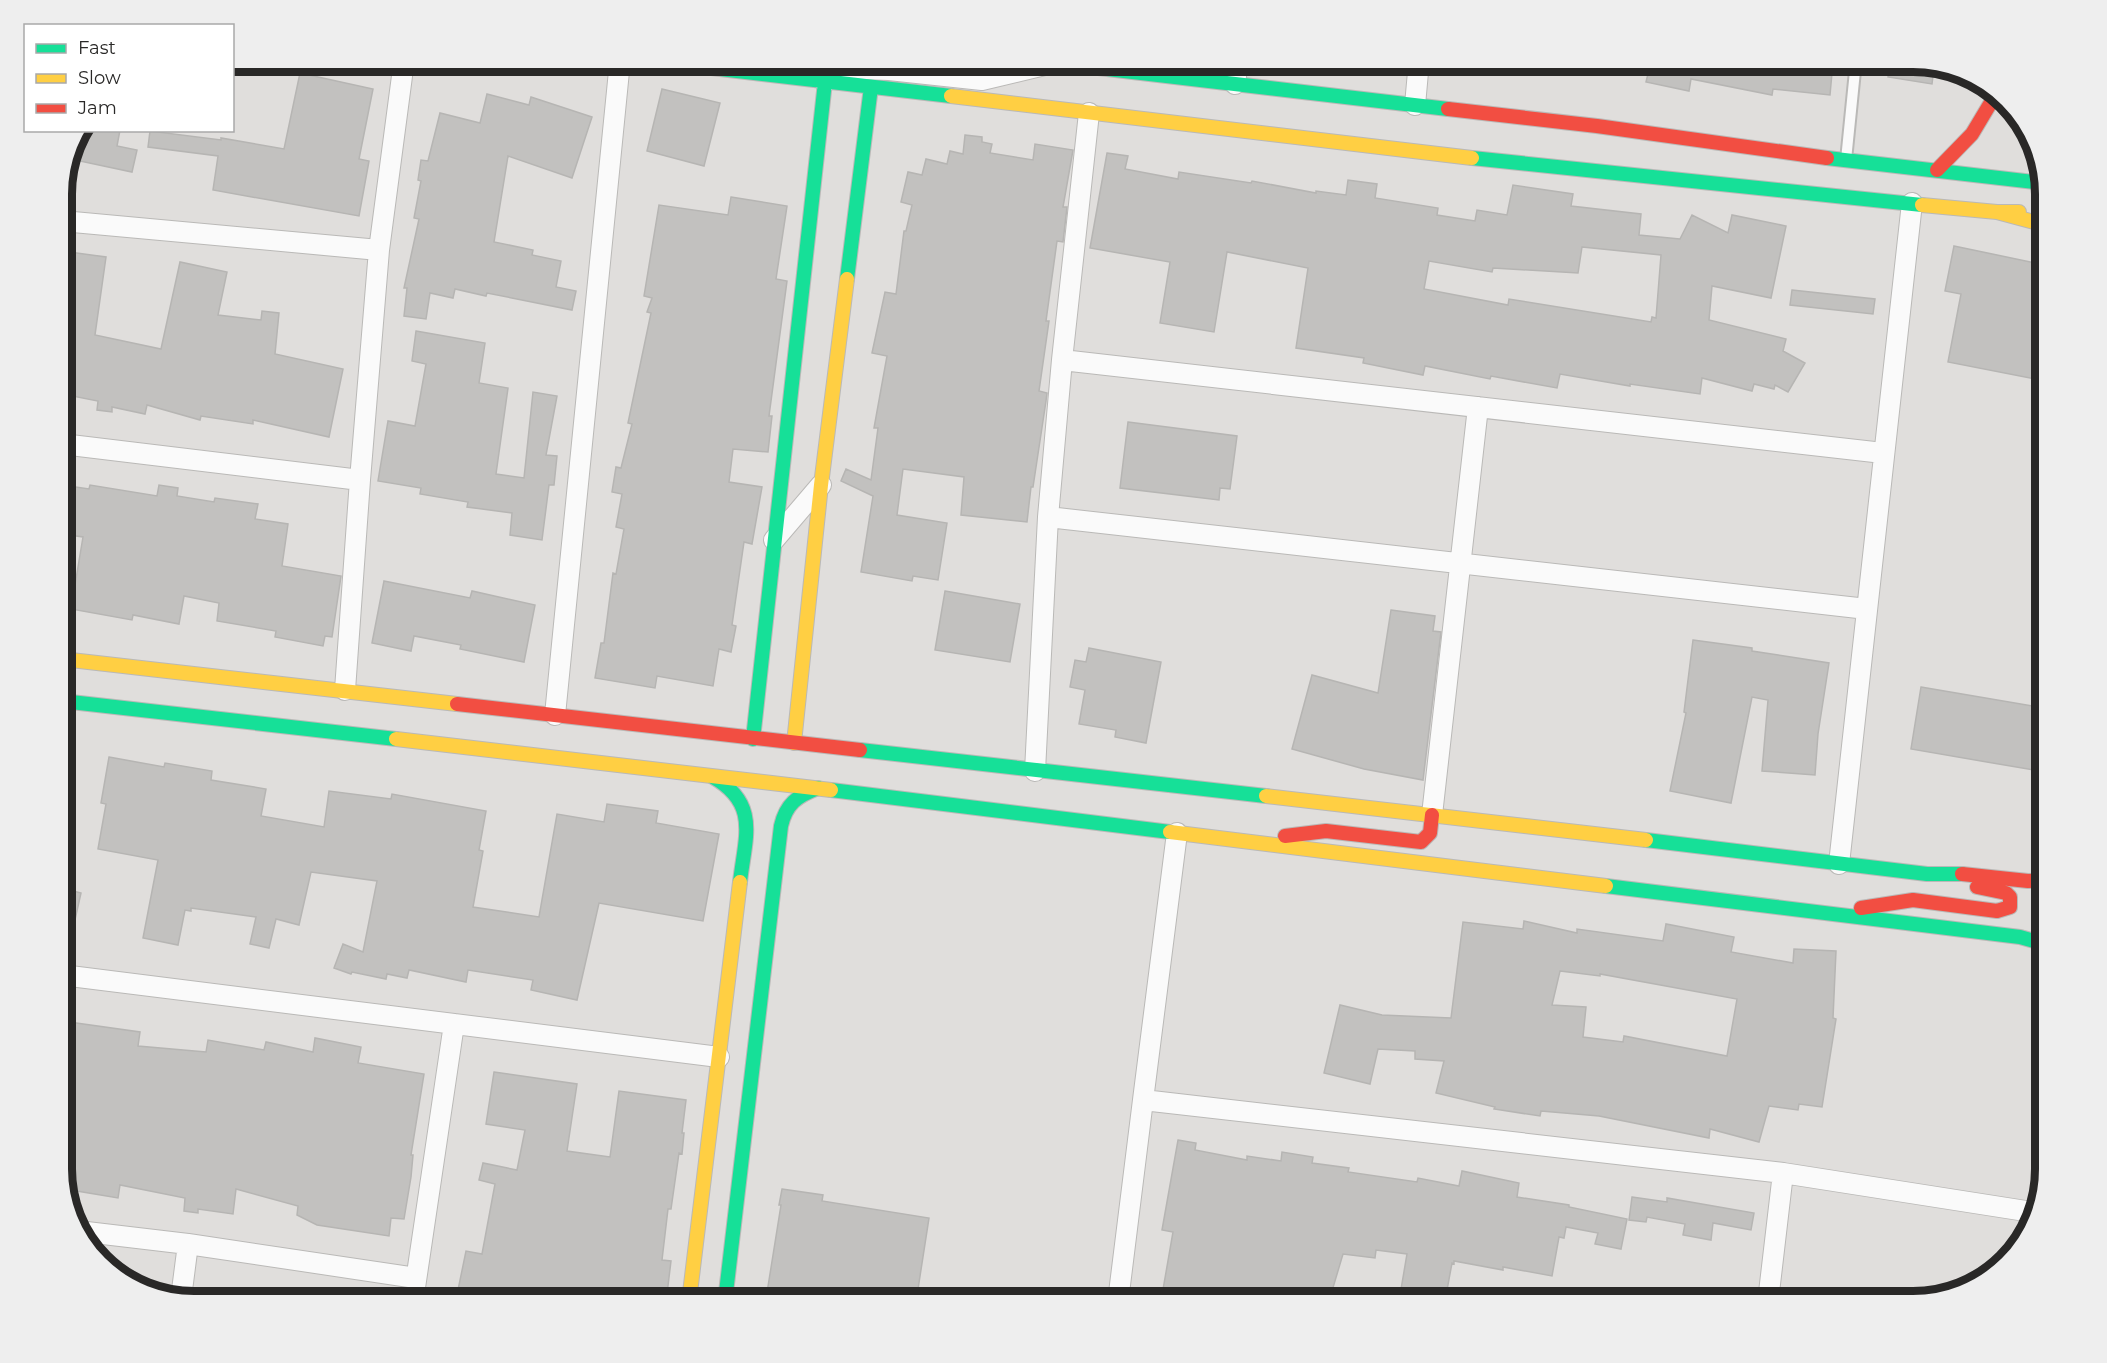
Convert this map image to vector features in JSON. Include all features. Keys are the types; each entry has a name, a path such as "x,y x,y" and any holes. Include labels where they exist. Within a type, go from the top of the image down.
{"street":[{"path":"345,690 378,250 403,72"},
{"path":"555,715 619,72"},
{"path":"738,72 1565,169 1997,212 2035,213"},
{"path":"753,738 825,82 831,72"},
{"path":"908,72 982,80 1010,72"},
{"path":"1132,72 1597,126 1846,160 2034,182"},
{"path":"1235,84 1237,72"},
{"path":"1415,105 1418,72"},
{"path":"794,743 821,485 871,87"},
{"path":"1937,170 1972,134 1992,101"},
{"path":"1035,771 1048,517 1062,360 1089,113"},
{"path":"1839,864 1912,203"},
{"path":"1997,212 2035,222"},
{"path":"72,222 378,250"},
{"path":"1062,360 1883,453"},
{"path":"1238,841 1326,831 1421,842 1430,833 1478,407"},
{"path":"72,445 360,480"},
{"path":"774,540 821,485"},
{"path":"1048,517 1867,609"},
{"path":"72,660 1432,815 1927,874 1971,874 2035,881"},
{"path":"72,702 818,788 2020,936 2035,941"},
{"path":"690,1291 747,820 744,807 736,793 713,777"},
{"path":"726,1291 784,814 789,803 799,795 818,788"},
{"path":"745,840 749,830 755,824 764,823 776,834 779,846"},
{"path":"1119,1291 1177,833"},
{"path":"1827,913 1913,900 1997,911 2010,907 2010,897 2006,892 1965,886 1927,874"},
{"path":"72,976 719,1057"},
{"path":"414,1291 454,1024"},
{"path":"1143,1100 1783,1173 2028,1211"},
{"path":"1769,1291 1783,1173"},
{"path":"90,1232 188,1244 416,1278"},
{"path":"182,1290 188,1244"}],"lane":[{"path":"1846,160 1855,72"}],"building":[{"path":"1648,72 1832,72 1830,95 1773,89 1772,95 1691,79 1689,91 1646,82"},
{"path":"1889,72 1933,74 1932,84 1888,77"},
{"path":"300,73 373,89 359,159 369,161 359,216 213,190 218,156 148,147 150,132 158,132 221,140 221,138 284,149"},
{"path":"662,89 720,103 704,166 647,151"},
{"path":"487,94 529,105 531,97 592,117 572,178 508,156 494,242 533,250 532,255 561,261 556,287 576,291 572,310 455,289 453,298 430,293 426,319 404,316 407,288 404,288 419,219 414,218 421,181 418,180 421,160 428,161 440,113 480,123"},
{"path":"90,132 120,132 117,146 137,150 132,172 77,160"},
{"path":"965,135 982,137 982,142 992,144 990,153 1033,160 1035,144 1073,150 1063,207 1067,207 1063,242 1057,241 1046,321 1049,321 1039,391 1047,393 1027,522 961,515 964,477 903,469 897,515 947,523 938,580 913,576 912,581 861,572 873,496 841,481 846,469 871,480 878,428 874,428 887,356 872,353 885,292 896,294 904,231 906,231 912,205 901,202 908,172 922,175 926,159 947,164 950,151 963,154"},
{"path":"1107,153 1128,156 1125,169 1178,179 1179,172 1251,183 1252,181 1316,193 1316,191 1346,195 1348,180 1377,184 1375,198 1438,208 1437,215 1475,221 1477,210 1507,215 1513,185 1573,194 1571,206 1641,214 1639,235 1680,239 1692,215 1728,233 1732,215 1786,226 1771,298 1712,286 1709,320 1786,339 1783,351 1805,363 1788,392 1775,385 1774,389 1754,384 1752,391 1702,378 1700,394 1630,384 1630,386 1560,374 1557,388 1491,376 1490,379 1425,366 1423,375 1363,363 1364,358 1296,348 1308,268 1227,252 1214,332 1160,323 1170,262 1090,248","holes":["1582,247 1661,255 1656,318 1652,317 1651,322 1509,299 1508,305 1424,289 1429,261 1492,272 1493,268 1578,273"]},
{"path":"731,197 787,206 776,279 787,281 769,416 772,416 768,452 733,449 729,482 762,487 752,544 744,542 732,625 736,626 731,652 719,649 713,686 657,676 655,688 595,678 601,643 604,643 613,573 616,574 624,529 616,527 622,494 612,492 616,467 621,468 632,424 628,423 651,313 647,312 652,298 644,296 659,205 728,215"},
{"path":"1954,246 2035,263 2035,379 1948,362 1961,294 1945,291"},
{"path":"72,252 106,257 95,335 161,349 180,262 227,272 218,315 261,320 262,311 279,313 275,354 343,369 329,437 253,420 253,424 201,416 200,420 147,405 145,414 112,407 112,412 97,410 98,401 72,396"},
{"path":"1792,290 1875,299 1873,314 1790,305"},
{"path":"416,331 485,343 479,383 508,388 496,474 524,478 533,392 557,396 546,455 557,456 554,485 549,485 542,540 510,535 512,513 467,507 468,502 420,494 421,488 378,481 388,421 415,426 426,364 412,361"},
{"path":"1128,422 1237,436 1230,489 1220,488 1219,500 1120,488"},
{"path":"90,485 157,496 159,485 178,488 177,496 214,502 215,498 258,504 255,519 288,524 282,566 341,576 332,637 325,636 323,646 275,637 276,631 217,621 219,603 184,596 179,624 133,615 132,620 72,609 83,537 72,535 72,486 89,489"},
{"path":"384,581 470,598 472,591 535,605 524,662 460,649 461,645 414,636 411,651 372,643"},
{"path":"945,591 1020,604 1010,662 935,650"},
{"path":"1391,610 1435,616 1433,631 1441,632 1423,780 1364,769 1292,749 1312,675 1378,693"},
{"path":"1693,640 1752,648 1752,651 1829,663 1818,734 1815,775 1762,771 1768,700 1752,697 1731,803 1670,791 1686,713 1684,712"},
{"path":"1089,648 1161,662 1146,743 1115,737 1116,730 1079,724 1085,690 1070,687 1075,660 1086,662"},
{"path":"1921,687 2035,706 2035,770 1911,749"},
{"path":"109,757 164,767 165,763 212,771 211,780 266,789 261,816 324,827 329,791 391,799 392,794 486,811 479,850 483,851 473,907 539,917 557,814 604,822 607,804 658,811 656,823 719,834 703,921 599,903 577,1000 531,990 533,980 468,970 466,982 409,970 407,978 387,974 386,979 352,972 351,974 334,968 343,944 363,952 377,881 311,872 299,925 276,919 269,948 250,944 256,917 191,908 191,911 185,910 178,945 143,938 158,860 98,849 106,804 101,803"},
{"path":"72,891 81,893 72,933"},
{"path":"1524,921 1577,933 1577,929 1663,941 1666,924 1734,937 1731,952 1793,963 1794,949 1836,951 1833,1018 1836,1019 1822,1107 1799,1104 1798,1110 1769,1106 1759,1142 1710,1129 1709,1138 1599,1116 1541,1111 1540,1116 1494,1109 1495,1107 1436,1093 1444,1061 1415,1059 1415,1051 1378,1049 1370,1084 1324,1073 1340,1005 1382,1015 1451,1018 1463,922 1523,929","holes":["1560,971 1600,976 1600,974 1737,999 1727,1056 1624,1036 1623,1042 1583,1037 1586,1007 1552,1005"]},
{"path":"72,1022 140,1032 138,1046 206,1052 208,1040 264,1050 266,1042 313,1052 315,1038 361,1047 358,1063 424,1074 411,1155 413,1155 411,1177 404,1219 391,1218 389,1236 317,1225 297,1215 298,1206 236,1189 233,1214 198,1209 198,1213 184,1211 185,1198 120,1185 118,1198 74,1190"},
{"path":"494,1072 577,1084 567,1151 610,1157 619,1091 686,1100 682,1154 679,1153 671,1209 668,1209 662,1260 671,1261 667,1291 458,1290 466,1251 482,1254 495,1184 479,1180 483,1163 517,1170 525,1130 486,1124"},
{"path":"1178,1140 1196,1143 1195,1150 1247,1160 1247,1156 1281,1161 1282,1152 1313,1157 1312,1163 1349,1168 1348,1172 1417,1182 1418,1178 1459,1186 1462,1171 1519,1183 1517,1197 1569,1205 1569,1207 1627,1219 1621,1249 1595,1244 1598,1233 1566,1227 1564,1238 1559,1237 1552,1276 1454,1261 1447,1291 1401,1291 1407,1254 1376,1250 1375,1258 1343,1254 1332,1291 1163,1291 1173,1232 1162,1230"},
{"path":"782,1189 823,1195 822,1201 929,1218 918,1291 767,1291 781,1205 779,1205"},
{"path":"1632,1197 1667,1202 1667,1198 1754,1213 1751,1230 1713,1223 1711,1240 1683,1235 1685,1224 1647,1217 1646,1222 1629,1220"}],"traffic: fast":[{"path":"746,72 951,96"},
{"path":"1133,72 1448,109"},
{"path":"753,739 825,82"},
{"path":"847,279 871,87"},
{"path":"1472,158 1922,205"},
{"path":"1827,158 2034,182"},
{"path":"72,702 396,739"},
{"path":"860,750 1266,796"},
{"path":"713,777 728,787 738,798 744,810 746,836 740,882"},
{"path":"726,1291 781,826 789,806 804,794 818,788"},
{"path":"831,790 1170,832"},
{"path":"1646,840 1927,874 1962,874"},
{"path":"1606,886 2020,937 2035,941"}],"traffic: slow":[{"path":"951,96 1472,158"},
{"path":"1922,205 2019,212"},
{"path":"1997,212 2035,222"},
{"path":"794,743 821,485 847,279"},
{"path":"72,660 457,704"},
{"path":"396,739 831,790"},
{"path":"1266,796 1646,840"},
{"path":"1170,832 1606,886"},
{"path":"690,1291 740,882"}],"traffic: jam":[{"path":"1937,170 1972,134 1992,101"},
{"path":"1448,109 1597,126 1827,158"},
{"path":"457,704 860,750"},
{"path":"1285,836 1326,831 1421,842 1430,833 1432,815"},
{"path":"1962,874 2035,881"},
{"path":"1861,908 1913,900 1997,911 2010,907 2010,897 2006,893 1977,887"}]}
